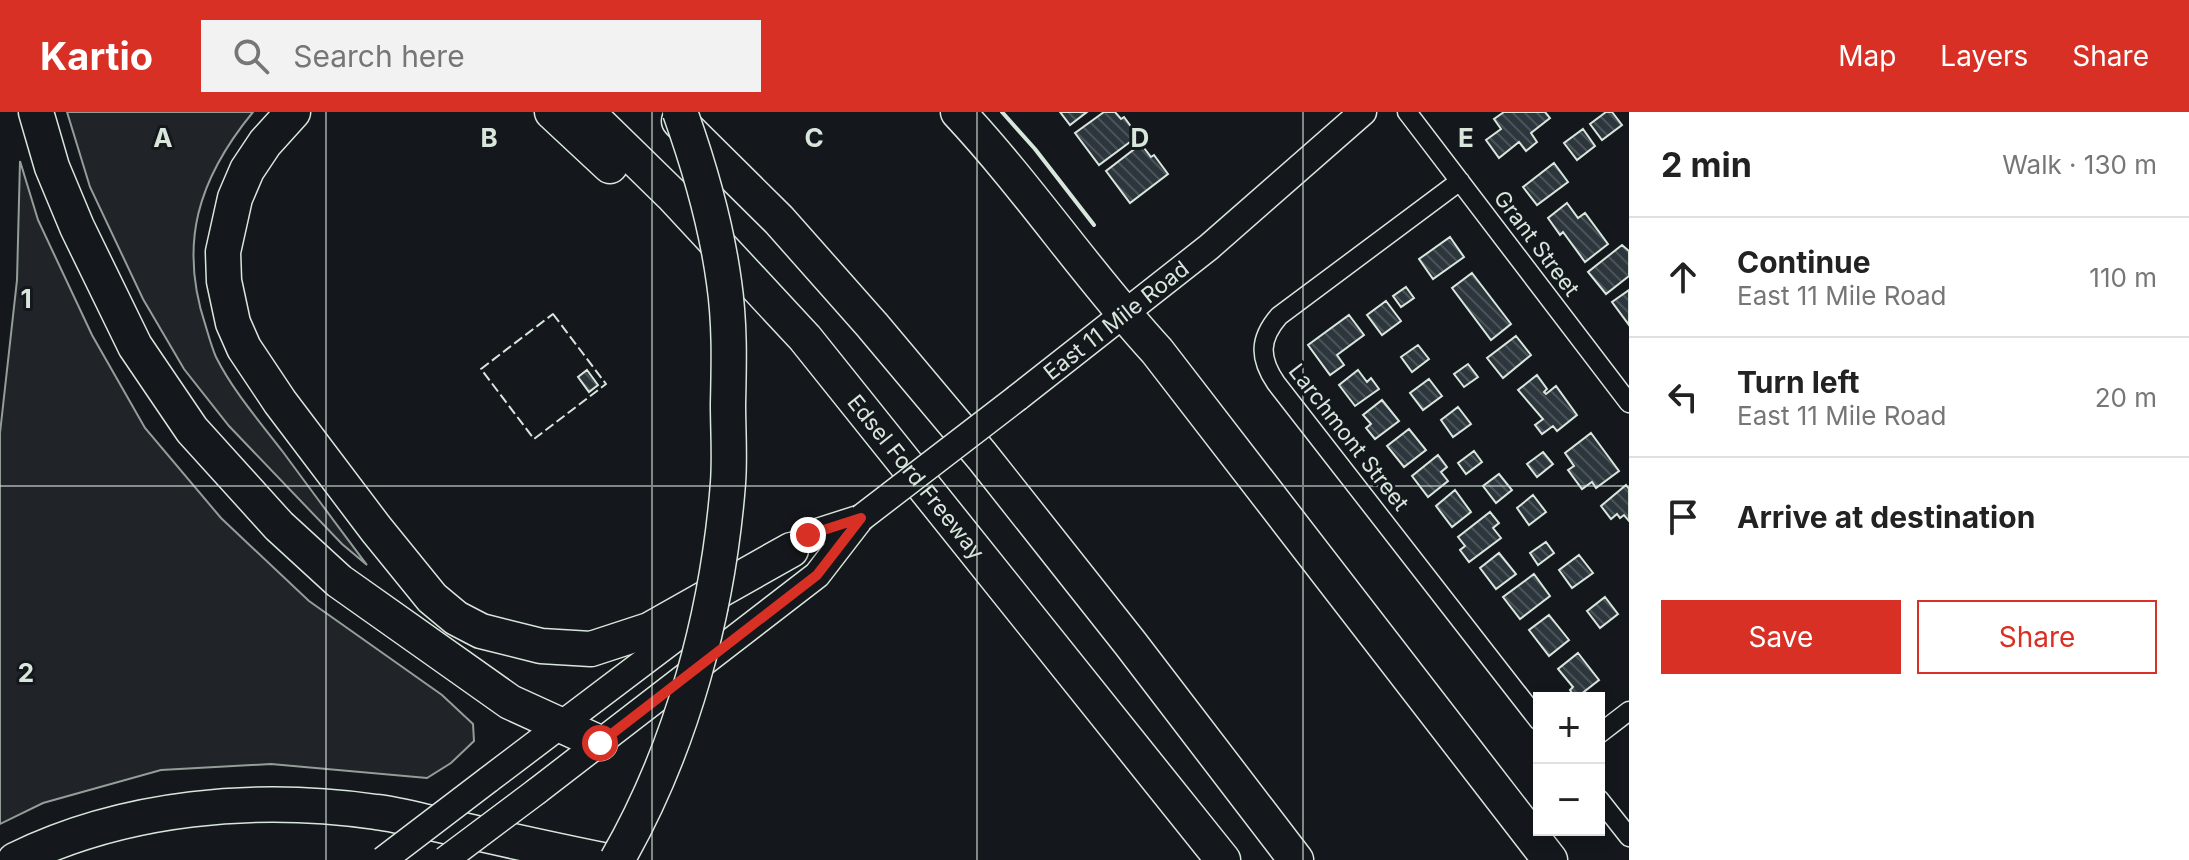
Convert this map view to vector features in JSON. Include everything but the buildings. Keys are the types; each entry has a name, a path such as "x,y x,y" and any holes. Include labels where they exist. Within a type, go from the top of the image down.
{"highway":[{"path":"36,112 52,167 77,227 135,346 192,430 279,526 339,581 510,702 600,743"},
{"path":"293,112 265,143 247,170 235,198 223,252 224,281 233,323 244,348 280,402 432,598 456,618 481,631 541,646 591,649 649,630 791,550"},
{"path":"552,112 613,169 672,195"},
{"name":"Edsel Ford Freeway","path":"587,112 672,195 805,338 1223,860"},
{"path":"669,112 779,220 931,395 1130,643 1296,860"},
{"path":"617,860 635,830 657,778 704,636 728,482 729,342 724,283 700,167 680,112"},
{"path":"958,112 1157,351 1550,860"},
{"path":"15,860 92,830 149,815 249,805 318,806 378,812 602,860"}],"main road":[{"name":"East 11 Mile Road","path":"445,860 817,575 861,518 1209,247 1363,112"},
{"name":"East 11 Mile Road","path":"383,860 808,535 861,518"}],"street":[{"name":"Grant Street","path":"1407,112 1629,403"},
{"name":"Larchmont Street","path":"1460,181 1279,316 1264,338 1263,361 1276,383 1533,713"},
{"path":"1605,729 1629,711"},
{"path":"1605,807 1629,837"}],"shaded area":[{"path":"67,112 253,112 219,162 198,214 194,268 198,297 215,354 230,382 367,565 342,544 229,426 184,369 143,299 90,187"},
{"path":"20,161 38,220 92,335 145,428 221,518 309,601 442,695 473,724 474,741 451,763 427,778 271,764 161,770 43,803 0,824 0,433 17,280"}],"fence":[{"path":"553,314 606,384 534,439 481,369 553,314"}],"wall":[{"path":"1002,112 1094,225"}],"route":[{"path":"600,743 817,575 861,518 808,535"}]}
